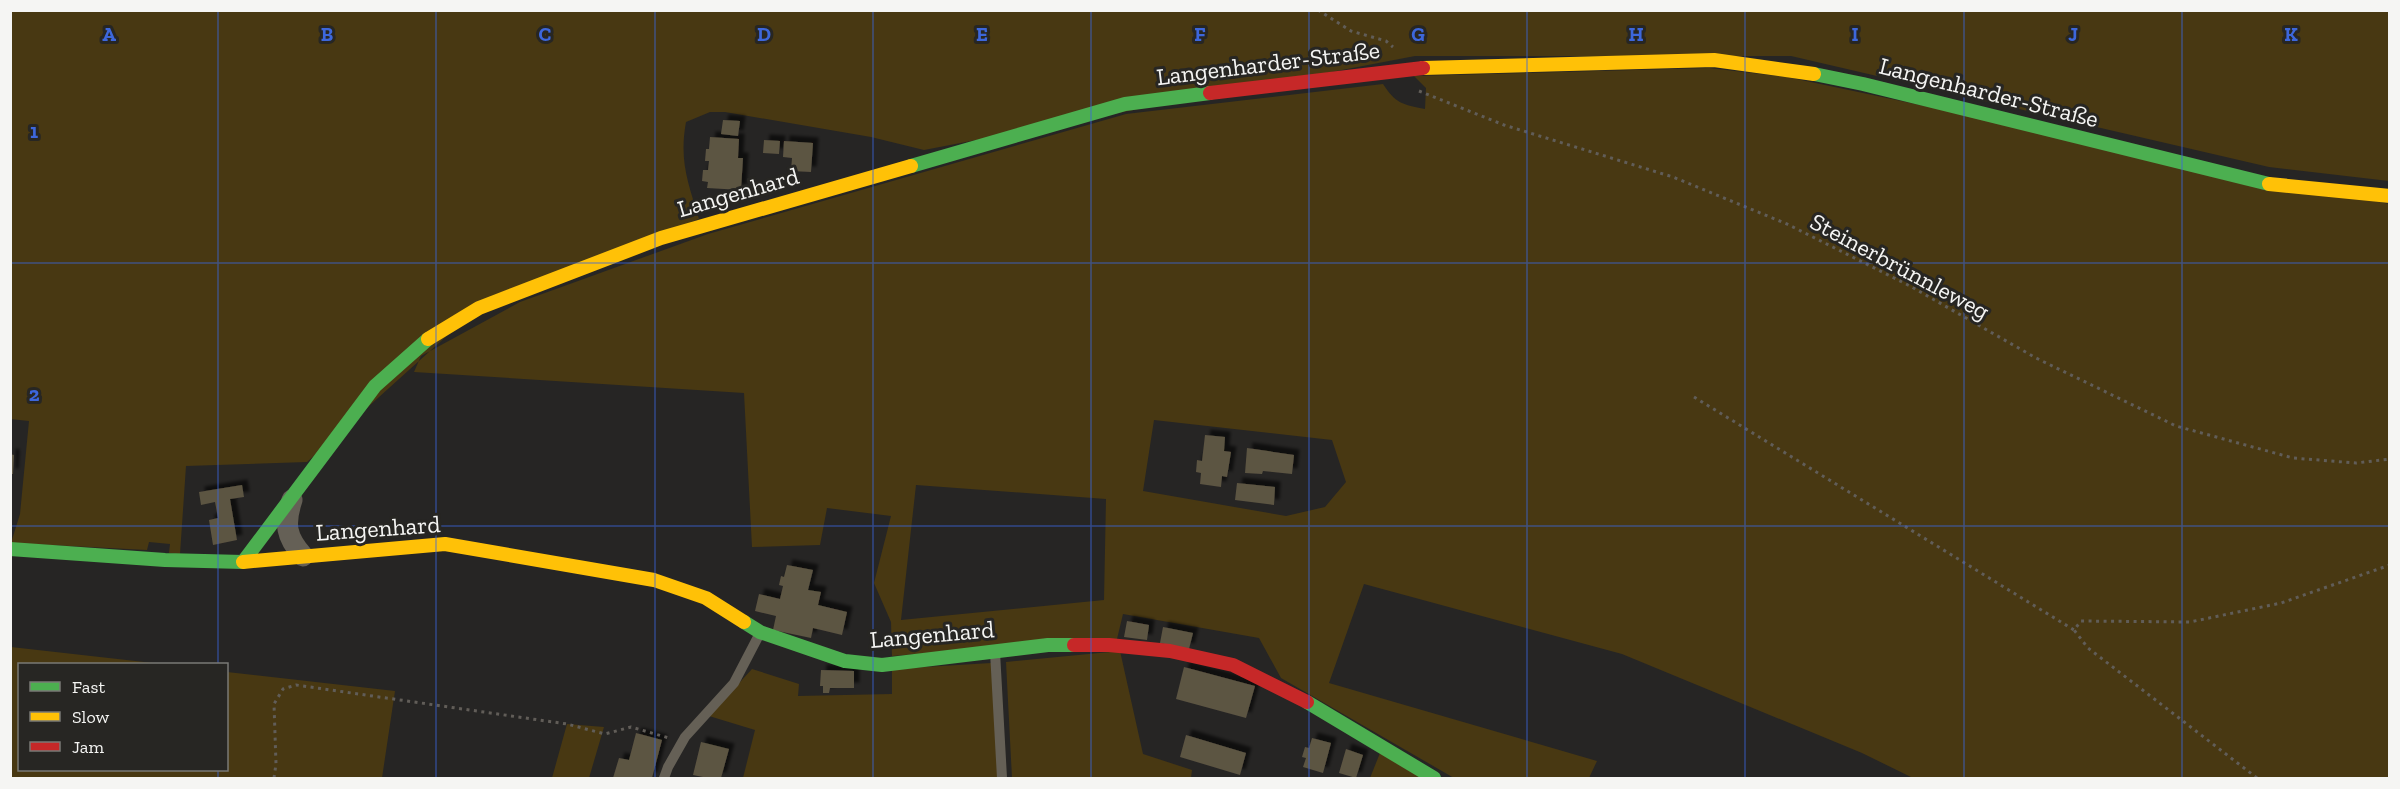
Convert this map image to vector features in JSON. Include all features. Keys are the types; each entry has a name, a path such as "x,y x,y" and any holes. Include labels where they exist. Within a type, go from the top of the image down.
{"street":[{"name":"Langenharder-Straße","path":"971,148 1125,104 1408,68 1714,60 1789,69 1863,84 2266,184 2390,196"},
{"name":"Langenhard","path":"243,562 375,386 426,340 479,308 661,237 971,148"},
{"path":"293,496 287,516 287,532 303,556"},
{"name":"Langenhard","path":"10,549 165,560 243,562 445,544 654,580 706,598 760,632 827,656 864,664 882,665 1048,645 1109,645 1170,651 1233,665 1302,699 1434,778"}],"lane":[{"path":"664,778 685,737 734,683 760,632"},
{"path":"995,652 1002,778"}],"path":[{"name":"Steinerbrünnleweg","path":"1318,10 1351,31 1386,41 1401,54 1419,91 1504,125 1673,177 1787,224 1910,285 2036,358 2176,426 2293,458 2356,463 2390,459"},
{"path":"1694,397 2074,630 2088,648 2257,778"},
{"path":"2074,630 2081,621 2190,622 2281,603 2390,565"},
{"path":"274,778 276,764 274,704 283,689 296,685 567,724 605,734 631,727 669,738 685,737"}],"shaded area":[{"path":"10,11 2389,11 2389,181 2269,167 1791,56 1415,56 924,150 871,137 725,112 710,112 686,122 684,136 684,160 699,219 491,296 307,462 186,466 180,554 169,553 170,544 149,542 147,550 11,543 20,514 29,421 10,419"},
{"path":"1709,68 1787,77 2389,204 2389,778 1913,778 1862,753 1622,654 1364,584 1329,683 1597,761 1589,778 1454,778 1281,678 1259,638 1123,614 1117,639 892,656 891,622 874,583 891,516 827,508 820,545 752,547 744,393 414,372 421,356 520,302 708,234 1126,114 1383,84 1400,102 1425,109 1426,88 1414,76","holes":["1154,420 1332,440 1346,482 1325,507 1286,516 1143,491","916,485 1106,499 1104,600 901,620"]},
{"path":"11,647 153,663 18,663 18,771 228,771 228,672 395,691 382,778 11,778"},
{"path":"1120,651 1143,754 1192,770 1191,778 1012,778 1006,662"},
{"path":"991,663 1000,778 743,778 755,730 709,716 752,669 799,684 798,696 892,694 892,669"},
{"path":"567,724 604,727 589,778 552,778"},
{"path":"1380,753 1426,778 1370,778"}],"building":[{"path":"723,120 740,121 738,136 721,134"},
{"path":"710,137 739,139 738,158 743,158 741,190 707,188 708,182 702,181 703,170 708,170 709,161 705,161"},
{"path":"764,140 780,141 779,154 763,153"},
{"path":"784,141 813,143 811,172 791,171 792,158 783,157"},
{"path":"1205,435 1225,437 1224,451 1231,452 1227,477 1222,476 1221,487 1200,484 1201,473 1196,472 1197,460 1202,461"},
{"path":"1247,448 1294,455 1292,474 1263,471 1262,474 1245,473"},
{"path":"10,454 14,455 13,474 10,474"},
{"path":"1237,483 1275,487 1274,505 1235,500"},
{"path":"242,485 244,497 230,499 237,540 213,545 209,520 218,518 215,502 201,505 199,492"},
{"path":"787,565 813,570 808,590 821,592 818,605 847,612 842,635 813,628 811,638 773,630 776,616 755,611 759,594 780,599 783,586 779,585"},
{"path":"1127,621 1149,625 1147,640 1124,637"},
{"path":"1163,627 1193,633 1189,649 1160,643"},
{"path":"1184,667 1255,686 1246,718 1176,699"},
{"path":"821,670 854,671 854,688 830,688 829,693 823,693 823,686 820,686"},
{"path":"636,733 662,740 652,778 613,778 619,758 629,760"},
{"path":"1186,735 1246,753 1240,775 1180,757"},
{"path":"1312,738 1331,743 1323,773 1303,767 1306,758 1302,757 1305,747 1309,748"},
{"path":"701,742 729,749 721,778 693,775"},
{"path":"1346,749 1363,755 1356,778 1339,773"}],"traffic: fast":[{"path":"1814,74 2269,184"},
{"path":"911,166 1125,104 1210,93"},
{"path":"10,549 165,560 243,562 375,386 428,339"},
{"path":"744,622 760,632 845,661 882,665 1048,645 1074,645"},
{"path":"1307,702 1434,778"}],"traffic: slow":[{"path":"1423,68 1714,60 1814,74"},
{"path":"428,339 479,308 661,238 911,166"},
{"path":"2269,184 2390,196"},
{"path":"243,562 445,544 654,580 706,598 744,622"}],"traffic: jam":[{"path":"1210,93 1423,68"},
{"path":"1074,645 1109,645 1170,651 1233,665 1307,702"}]}
